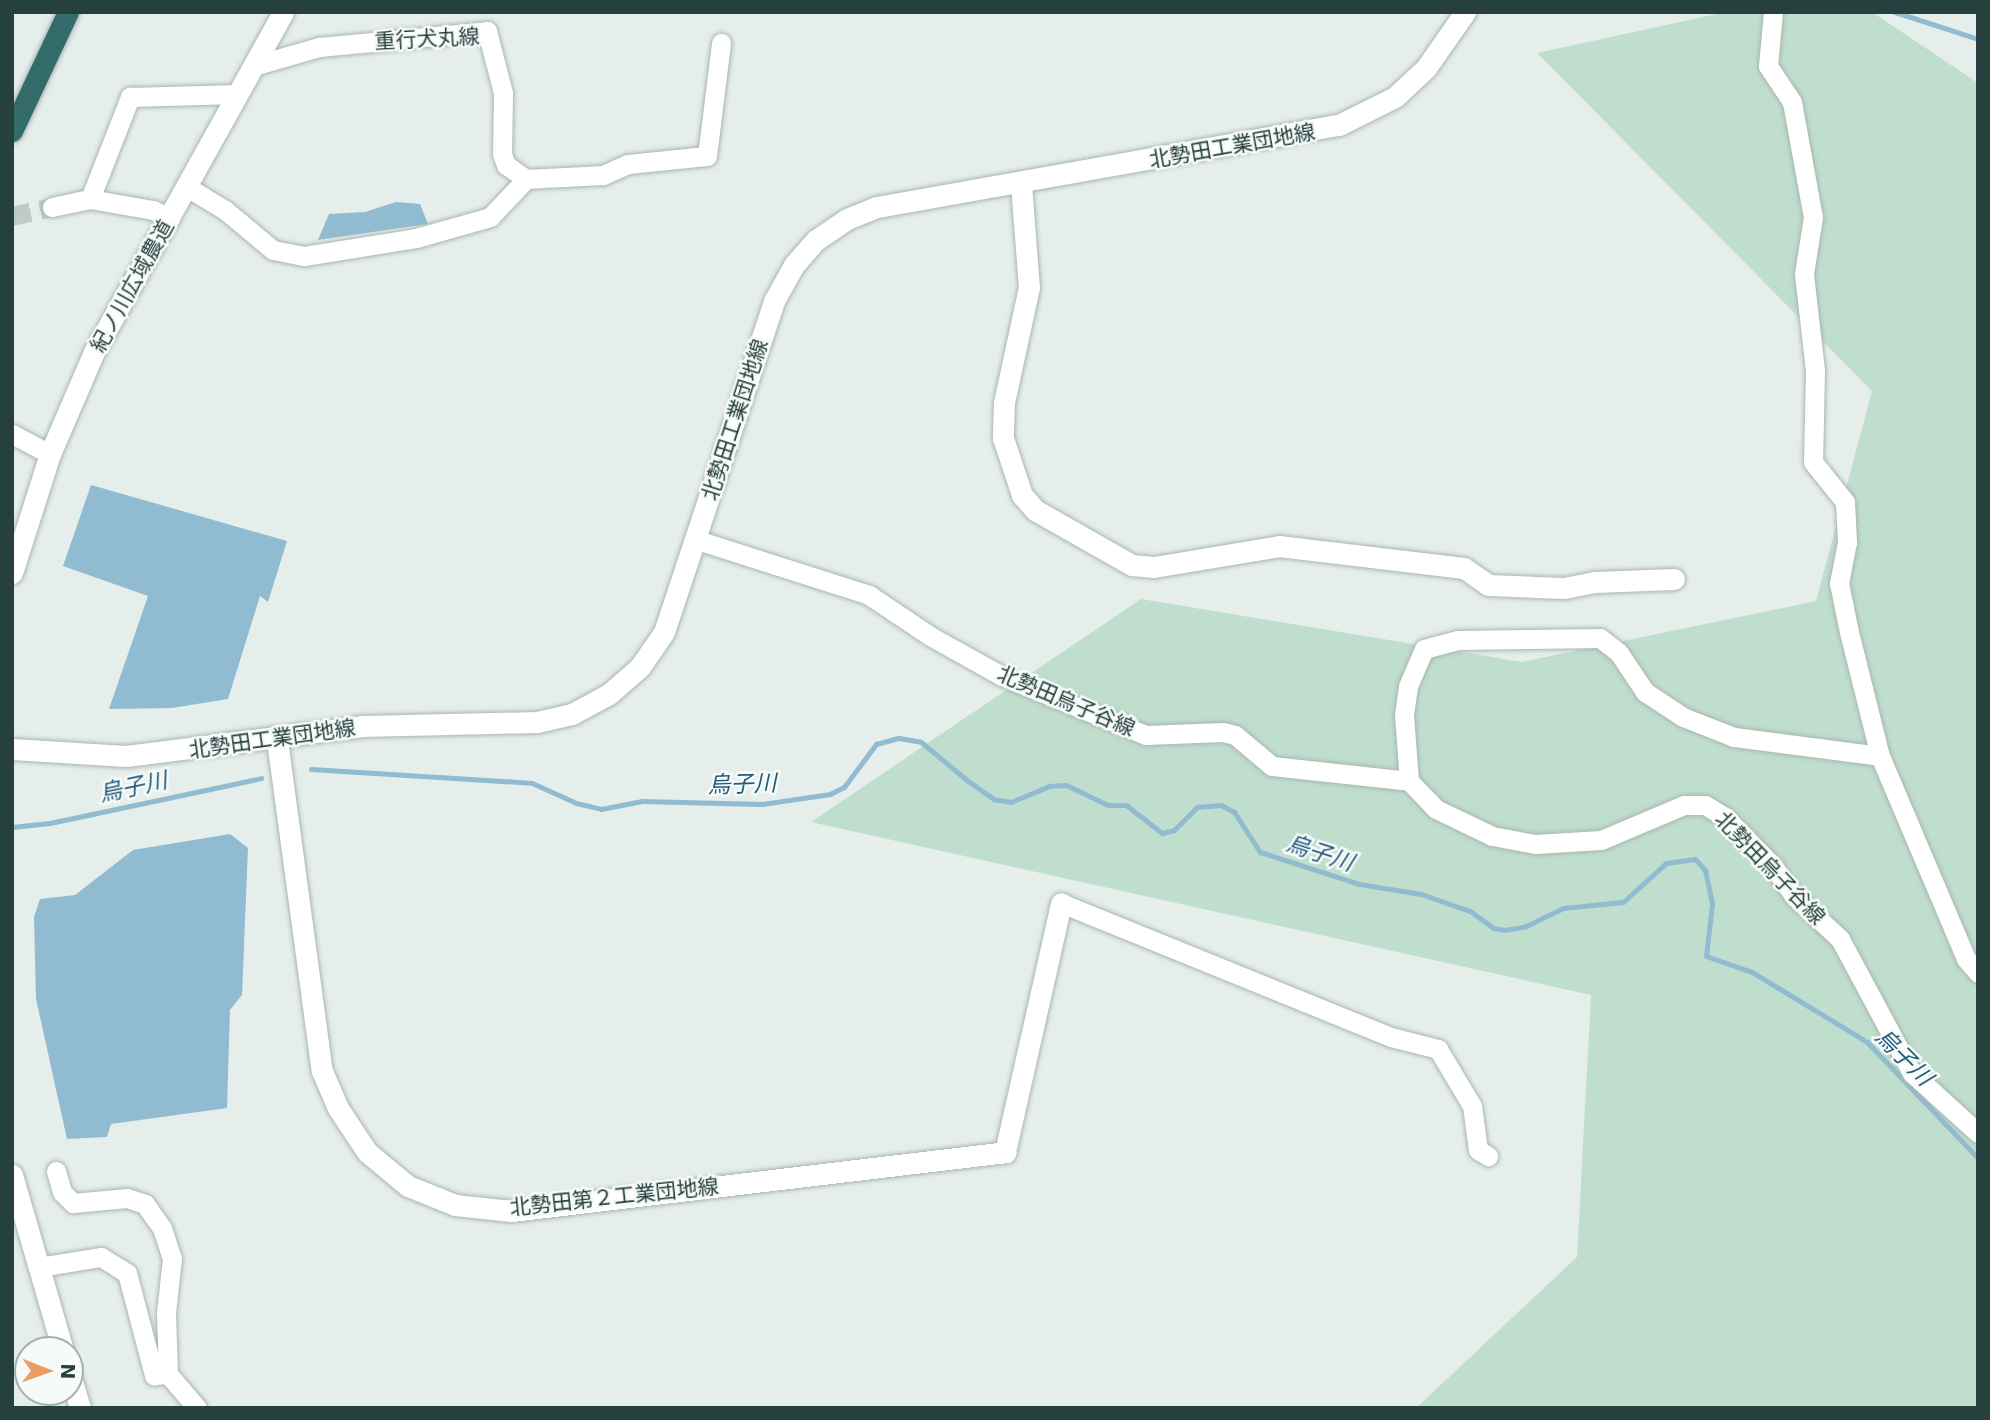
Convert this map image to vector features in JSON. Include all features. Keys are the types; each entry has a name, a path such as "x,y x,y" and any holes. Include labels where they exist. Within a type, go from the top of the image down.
{"highway":[{"path":"12,131 68,12"}],"street":[{"name":"紀ノ川広域農道","path":"12,573 50,454 94,352 283,12"},
{"name":"北勢田工業団地線","path":"12,749 126,756 277,740 309,731 362,726 537,722 572,714 609,694 640,667 664,632 697,540 774,301 794,265 816,240 847,219 877,207 1021,184 1339,125 1395,97 1426,68 1465,12"},
{"path":"1773,12 1768,66 1793,102 1813,217 1804,274 1815,370 1813,462 1845,502 1847,542 1839,583 1880,756 1966,959 1978,974"},
{"name":"重行犬丸線","path":"253,66 319,47 487,32 503,93 502,155 506,165 526,179"},
{"path":"187,187 225,210 273,250 304,256 416,237 490,217 526,179 603,175 628,163 707,156 721,43"},
{"path":"90,199 130,97 237,94"},
{"path":"1021,184 1029,287 1004,402 1003,438 1022,495 1035,510 1132,565 1154,567 1279,546 1464,568 1488,585 1564,588 1595,582 1674,579"},
{"path":"52,207 90,199 153,210 170,218"},
{"path":"12,434 50,454"},
{"name":"北勢田烏子谷線","path":"697,540 869,595 930,636 1002,676 1146,735 1223,732 1235,735 1272,766 1409,781 1455,821 1492,836 1535,844 1601,840 1684,805 1705,805 1725,817 1773,866 1795,897 1840,939 1912,1073 1978,1133"},
{"path":"1409,781 1404,715 1408,686 1424,649 1457,640 1600,638 1619,653 1645,692 1683,717 1734,737 1880,756"},
{"name":"北勢田第２工業団地線","path":"277,740 323,1071 338,1108 367,1152 408,1186 455,1205 512,1211 1004,1152 1061,903"},
{"path":"1061,903 1391,1037 1437,1049 1472,1106 1478,1150 1488,1156"},
{"path":"56,1171 62,1192 74,1203 127,1198 145,1204 162,1228 172,1258 166,1312 168,1374 175,1387 197,1408"},
{"path":"12,1175 59,1336"},
{"path":"39,1267 101,1258 127,1273 154,1375 168,1374"}],"green space":[{"path":"1726,12 1872,12 1978,83 1978,1408 1416,1408 1577,1257 1591,995 811,822 1141,599 1522,662 1816,601 1872,391 1537,53"}],"water":[{"path":"396,202 420,204 428,224 318,240 329,214 365,212"},
{"path":"91,485 287,541 268,602 260,596 228,699 172,708 109,709 148,596 63,566"},
{"path":"230,834 248,848 242,995 230,1010 227,1108 111,1124 107,1137 67,1139 36,999 34,917 40,899 75,895 133,850"}],"waterway":[{"path":"1895,12 1978,39"},
{"name":"烏子川","path":"311,769 532,783 576,803 601,809 642,801 762,804 830,794 844,787 876,744 899,738 921,742 994,799 1011,802 1049,786 1066,785 1108,805 1126,805 1162,833 1174,830 1197,807 1221,805 1234,812 1260,852 1359,884 1421,894 1470,911 1493,928 1504,930 1524,927 1563,908 1623,902 1666,863 1695,859 1705,870 1712,904 1706,956 1752,972 1867,1042 1978,1158"},
{"name":"烏子川","path":"12,827 50,823 261,778"}],"tunnel":[{"path":"12,216 52,207"}]}
